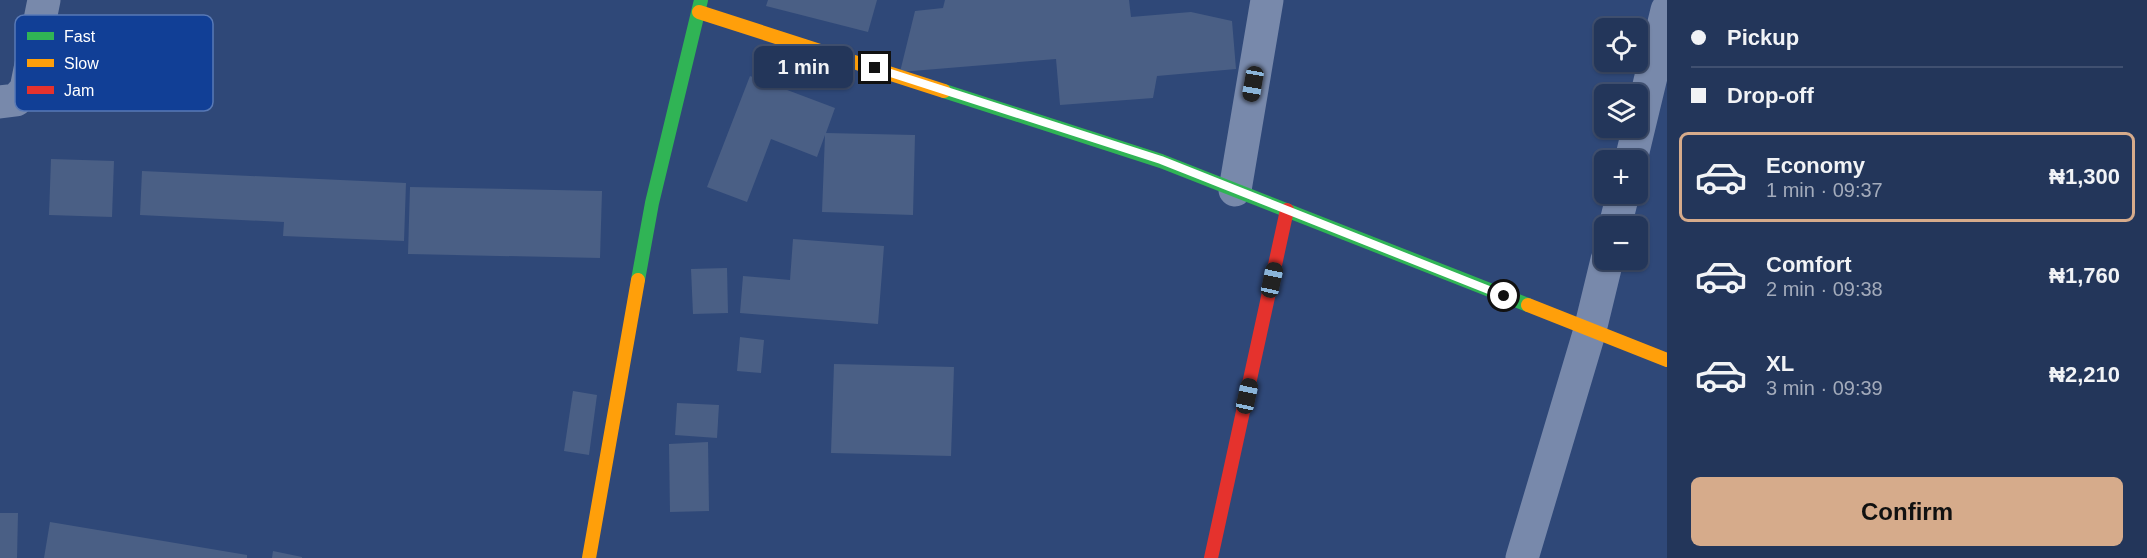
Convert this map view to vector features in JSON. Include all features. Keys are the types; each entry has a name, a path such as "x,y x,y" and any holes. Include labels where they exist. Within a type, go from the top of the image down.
{"street":[{"path":"41,15 44,0"},
{"path":"1235,190 1267,0"},
{"path":"589,558 652,203 700,6 1161,160 1667,360"},
{"path":"1633,150 1667,10"},
{"path":"0,102 15,100"},
{"path":"1211,558 1287,210"},
{"path":"1522,558 1590,330 1605,270"}],"building":[{"path":"768,0 877,0 868,32 766,6"},
{"path":"945,0 1129,0 1131,17 1191,12 1232,21 1236,69 1157,76 1153,98 1060,105 1056,59 900,72 915,11 943,8"},
{"path":"750,76 835,108 826,133 915,135 913,215 822,212 825,135 817,157 771,139 747,202 707,187"},
{"path":"51,159 114,161 112,217 49,215"},
{"path":"142,171 406,183 404,241 283,236 284,222 140,215"},
{"path":"410,187 602,191 600,258 408,254"},
{"path":"793,239 884,246 878,324 740,313 743,276 790,280"},
{"path":"727,268 728,313 693,314 691,269"},
{"path":"740,337 764,340 761,373 737,371"},
{"path":"834,364 954,367 951,456 831,453"},
{"path":"573,391 597,395 589,455 564,451"},
{"path":"677,403 719,405 717,438 675,435"},
{"path":"708,442 709,511 670,512 669,444"},
{"path":"0,513 18,513 17,558 0,558"},
{"path":"50,522 247,555 247,558 44,558"},
{"path":"273,551 302,557 302,558 272,558"}],"traffic: fast":[{"path":"638,280 652,203 701,0"},
{"path":"944,91 1161,161 1528,305"}],"traffic: slow":[{"path":"699,12 944,91"},
{"path":"589,558 638,280"},
{"path":"1528,305 1667,360"}],"traffic: jam":[{"path":"1211,558 1287,210"}],"route":[{"path":"875,68 1161,160 1504,296"}]}
